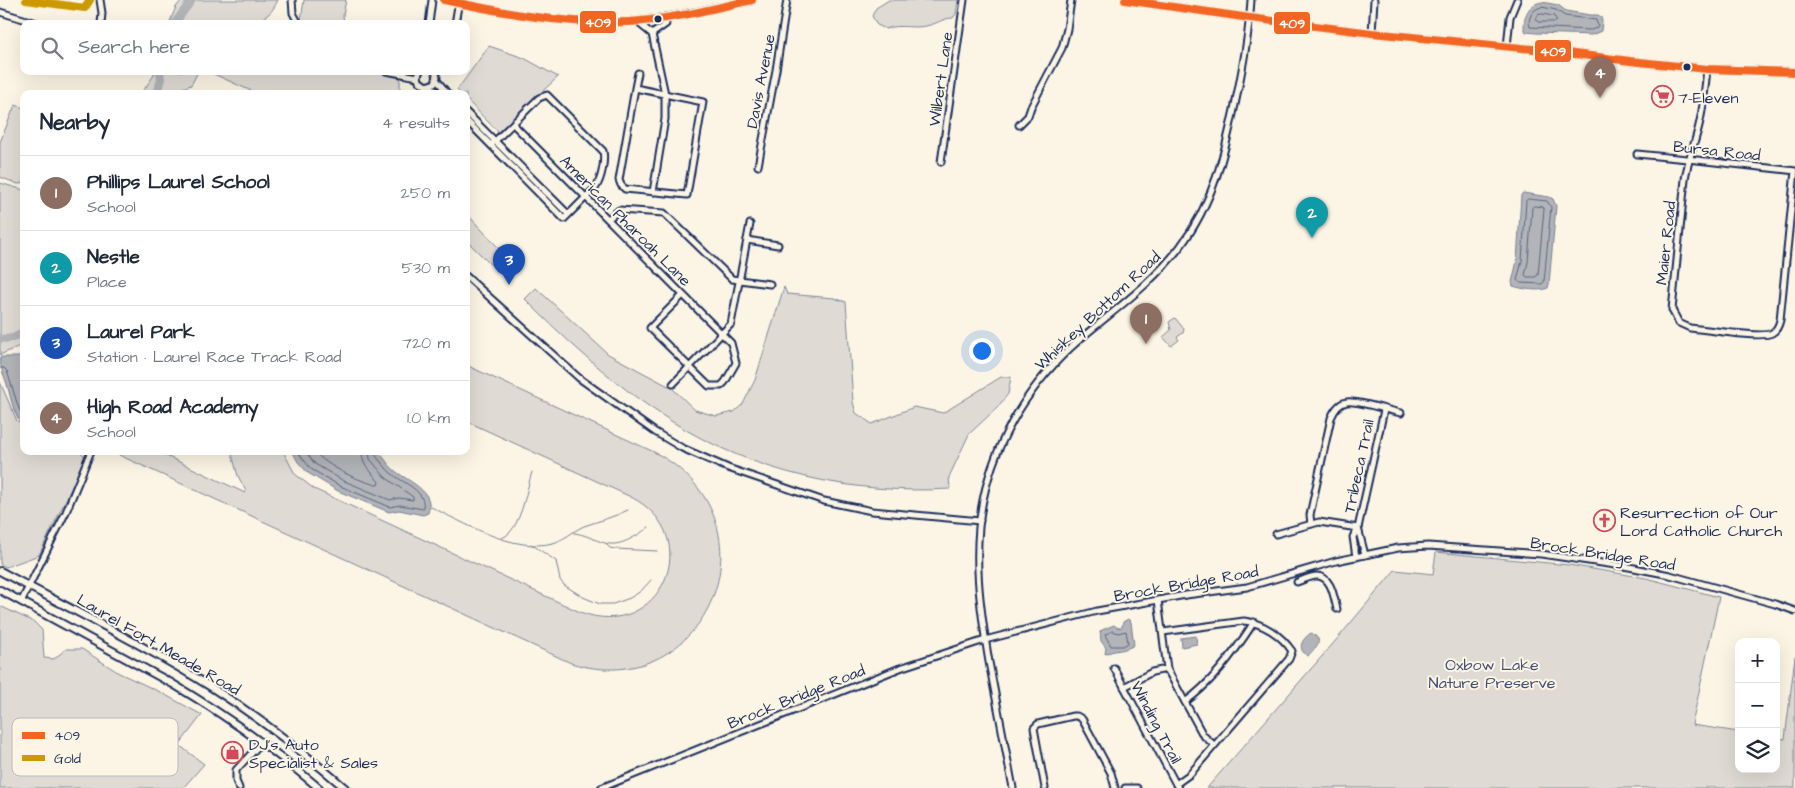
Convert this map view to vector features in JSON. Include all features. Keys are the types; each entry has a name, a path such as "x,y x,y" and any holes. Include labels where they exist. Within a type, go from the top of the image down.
{"main road":[{"path":"444,0 558,20 636,21 696,13 752,0"},
{"path":"1125,0 1372,33 1707,69 1795,72"},
{"name":"Laurel Fort Meade Road","path":"0,571 142,647 211,687 281,736 345,788"},
{"name":"Laurel Fort Meade Road","path":"0,590 173,684 262,742 319,788"}],"street":[{"path":"100,0 102,13 101,20"},
{"path":"292,0 293,13 297,20"},
{"path":"429,20 432,0"},
{"name":"Davis Avenue","path":"758,166 787,0"},
{"name":"Wilbert Lane","path":"941,162 964,0"},
{"path":"1019,125 1028,116 1062,48 1067,29 1070,0"},
{"name":"Whiskey Bottom Road","path":"1013,788 985,640 977,570 980,521 983,499 990,474 1007,432 1023,404 1042,378 1074,345 1155,277 1179,248 1196,222 1214,185 1225,154 1242,68 1251,0"},
{"path":"1372,33 1374,0"},
{"path":"1507,47 1510,17 1515,1"},
{"path":"456,20 458,2"},
{"path":"0,12 27,20"},
{"path":"652,34 666,24 665,17"},
{"path":"636,21 652,34 665,94 664,119 652,192"},
{"name":"Maier Road","path":"1707,69 1701,118 1685,179 1675,267 1672,305 1673,315 1679,323 1690,328 1762,335 1774,332 1777,329 1780,320 1795,171"},
{"path":"635,88 703,102 687,196 625,189 620,183 635,88 638,73"},
{"path":"419,75 421,84 430,86 435,90"},
{"path":"436,75 436,79 445,90"},
{"path":"430,86 435,83 436,79"},
{"path":"470,117 493,143 566,216 599,182 604,153 550,96 545,95 539,98 493,143"},
{"path":"470,123 493,143"},
{"name":"American Pharoah Lane","path":"513,124 731,343 736,363 721,386 709,386 690,367"},
{"name":"Bursa Road","path":"1637,154 1795,171"},
{"path":"608,219 619,210 664,213 732,279 770,284"},
{"path":"674,384 728,329 733,320 750,224"},
{"path":"747,240 778,245"},
{"path":"470,280 579,378 649,428 682,448 728,468 824,501 872,511 980,521"},
{"path":"683,295 650,328 690,367"},
{"path":"1311,524 1310,515 1334,412 1338,407 1348,402 1401,413"},
{"name":"Tribeca Trail","path":"1356,557 1353,537 1358,528 1384,410"},
{"path":"21,602 66,512 89,455"},
{"path":"1276,534 1311,524 1331,523 1358,528"},
{"name":"Tribeca Trail","path":"1358,528 1365,555"},
{"name":"Brock Bridge Road","path":"601,788 892,671 985,640 1068,618 1158,600 1247,586 1317,566 1398,548 1428,546 1569,558 1670,575 1773,603 1795,612"},
{"path":"1317,566 1320,576 1330,586 1337,609"},
{"path":"1297,582 1320,576"},
{"path":"1158,600 1167,669 1203,735 1214,745"},
{"path":"1163,632 1244,621 1254,622 1266,627 1292,651 1292,655 1190,774 1177,786"},
{"path":"1185,702 1209,682 1243,640 1254,622"},
{"name":"Winding Trail","path":"1114,668 1177,786"},
{"path":"1124,687 1152,672 1167,669"},
{"path":"1045,788 1034,728 1038,724 1073,716 1082,719 1111,773 1115,788"},
{"path":"239,788 236,782 236,770 262,742"},
{"path":"1125,788 1137,788"}],"green space":[{"path":"182,0 278,0 272,11 257,20 171,20 176,7"},
{"path":"304,0 346,0 344,20 301,20"},
{"path":"889,0 958,0 956,14 953,18 919,27 891,27 886,29 877,25 872,16 876,8"},
{"path":"489,46 524,58 558,77 498,132 470,103 470,90 457,90 468,75 470,75 470,72"},
{"path":"154,75 196,75 191,85 179,90 144,90"},
{"path":"216,75 400,75 400,90 249,90"},
{"path":"15,105 20,107 20,184 0,177 0,142"},
{"path":"0,183 20,189 20,346 0,355"},
{"path":"470,217 509,259 497,271 470,244"},
{"path":"784,287 787,294 834,298 846,302 853,402 856,413 872,424 914,407 943,413 1001,377 1011,377 1008,394 997,408 969,434 949,477 950,489 914,490 841,484 805,477 770,467 736,454 703,439 651,408 577,348 525,299 536,288 608,354 672,388 695,410 716,416 734,412 743,404 755,380"},
{"path":"1175,318 1184,329 1183,333 1177,337 1179,340 1171,346 1163,337 1171,330 1169,322"},
{"path":"470,367 654,452 693,482 715,520 721,560 712,599 691,633 660,657 619,669 571,663 119,455 164,455 245,493 246,491 238,476 232,455 285,455 295,474 314,489 580,612 608,618 633,613 652,600 664,581 670,559 667,536 654,514 631,497 470,423"},
{"path":"0,382 17,421 20,422 20,455 83,455 86,458 39,555 6,567 0,564"},
{"name":"Oxbow Lake Nature Preserve","path":"1436,552 1569,565 1646,578 1719,597 1692,725 1735,731 1735,773 1780,773 1780,738 1785,739 1795,656 1795,788 1207,788 1395,570 1433,574"},
{"path":"0,606 34,622 42,630 44,658 54,659 66,649 82,649 119,673 158,691 202,715 179,745 204,764 183,788 0,788"}],"water":[{"path":"1542,2 1558,5 1566,11 1598,15 1602,21 1601,31 1592,35 1526,32 1524,24 1528,11 1533,5"},
{"path":"1523,193 1549,197 1553,199 1556,206 1549,284 1548,288 1544,289 1521,288 1513,286 1512,282 1517,261 1521,195"},
{"path":"0,357 20,357 20,420 15,411"},
{"path":"294,455 382,455 393,469 424,492 428,498 428,513 423,515 399,510 389,512 338,491 308,473"},
{"path":"1128,619 1131,622 1134,645 1105,654 1106,648 1101,641 1100,632 1114,625 1118,628 1122,627 1123,622"},
{"path":"1311,633 1318,639 1318,644 1308,656 1301,647 1305,638"},
{"path":"1196,636 1197,644 1182,647 1181,638"}],"waterway":[{"path":"177,20 192,0"},
{"path":"158,90 160,75"},
{"path":"0,339 13,338 20,334"},
{"path":"502,538 514,527 518,519 532,472"},
{"path":"429,506 489,535 522,544 538,545 557,542 584,526 628,510"},
{"path":"574,533 605,543 617,544 640,534 649,527"},
{"path":"531,544 556,561 560,580 564,585 583,597 600,604 613,604 630,598 641,591 651,580"},
{"path":"607,545 615,549 657,551"}],"transit line":[{"name":"Gold","path":"26,0 85,8 90,0"},
{"name":"409","path":"444,0 536,17 582,22 629,22 660,19 752,0"},
{"name":"409","path":"1125,0 1372,33 1543,50 1630,61 1707,69 1795,72"}],"place":[{"name":"7-Eleven","path":"1662,97"},
{"name":"High Road Academy","path":"1600,98"},
{"name":"Nestle","path":"1312,238"},
{"name":"Laurel Park","path":"509,285"},
{"name":"Phillips Laurel School","path":"1146,344"},
{"name":"Resurrection of Our Lord Catholic Church","path":"1604,521"},
{"name":"DJ's Auto Specialist & Sales","path":"233,753"}]}
